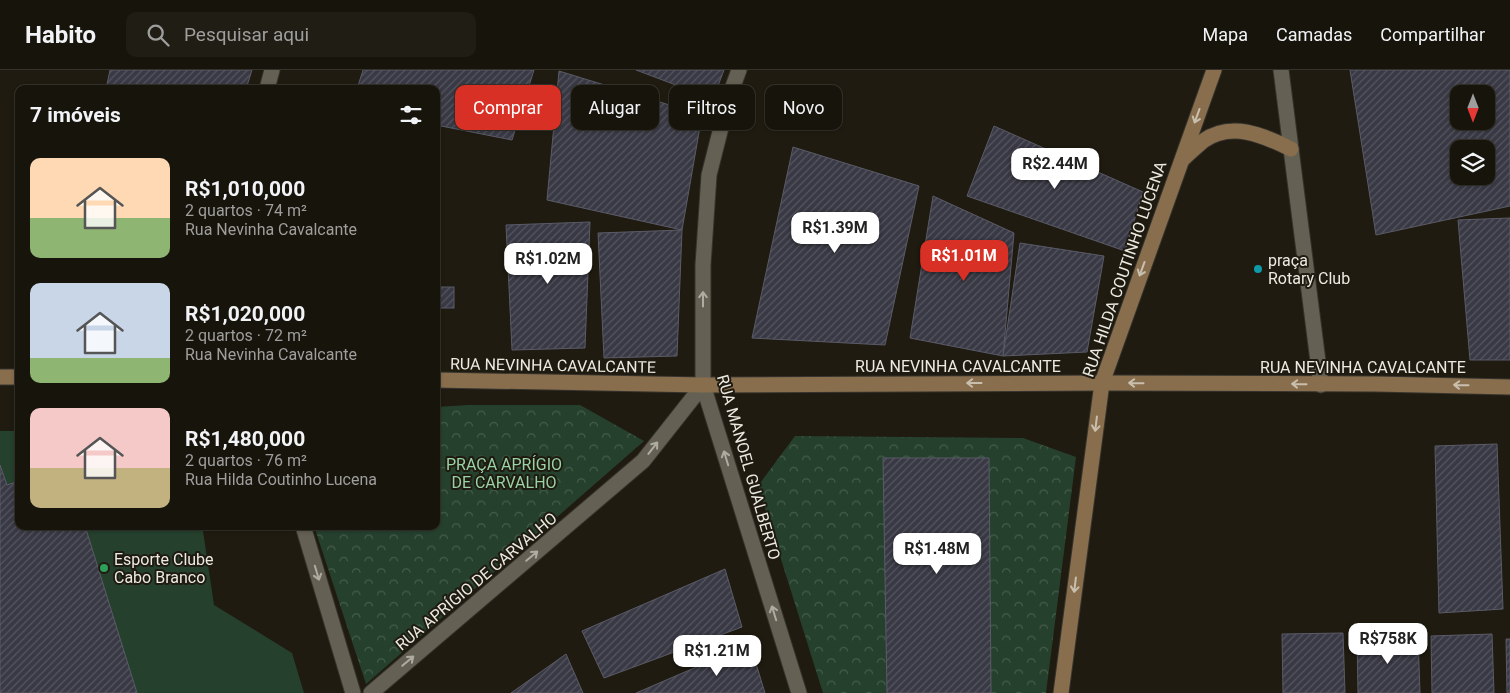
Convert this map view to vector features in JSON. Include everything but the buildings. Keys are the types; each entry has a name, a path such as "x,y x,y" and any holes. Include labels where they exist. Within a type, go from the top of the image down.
{"street":[{"path":"269,85 272,70"},
{"name":"RUA MANOEL GUALBERTO","path":"739,70 728,100 709,175 703,265 703,385 799,693"},
{"name":"RUA HILDA COUTINHO LUCENA","path":"1061,693 1102,383 1214,70"},
{"path":"1281,70 1321,385"},
{"path":"1181,161 1204,140 1228,130 1243,130 1291,148"},
{"path":"0,377 15,377"},
{"name":"RUA NEVINHA CAVALCANTE","path":"440,380 703,385 1102,383 1414,384 1510,387"},
{"name":"RUA APRÍGIO DE CARVALHO","path":"371,693 643,461 703,385"},
{"path":"304,530 353,693"}],"green space":[{"name":"PRAÇA APRÍGIO DE CARVALHO","path":"580,405 644,441 366,684 315,530 440,530 440,407"},
{"name":"Esporte Clube Cabo Branco","path":"0,431 15,431 15,530 204,530 214,605 292,653 304,693 0,693"},
{"path":"795,436 1023,438 1076,457 1046,693 823,693 758,486"}],"place":[{"name":"praça Rotary Club","path":"1258,269"},
{"name":"Esporte Clube Cabo Branco","path":"104,568"}]}
